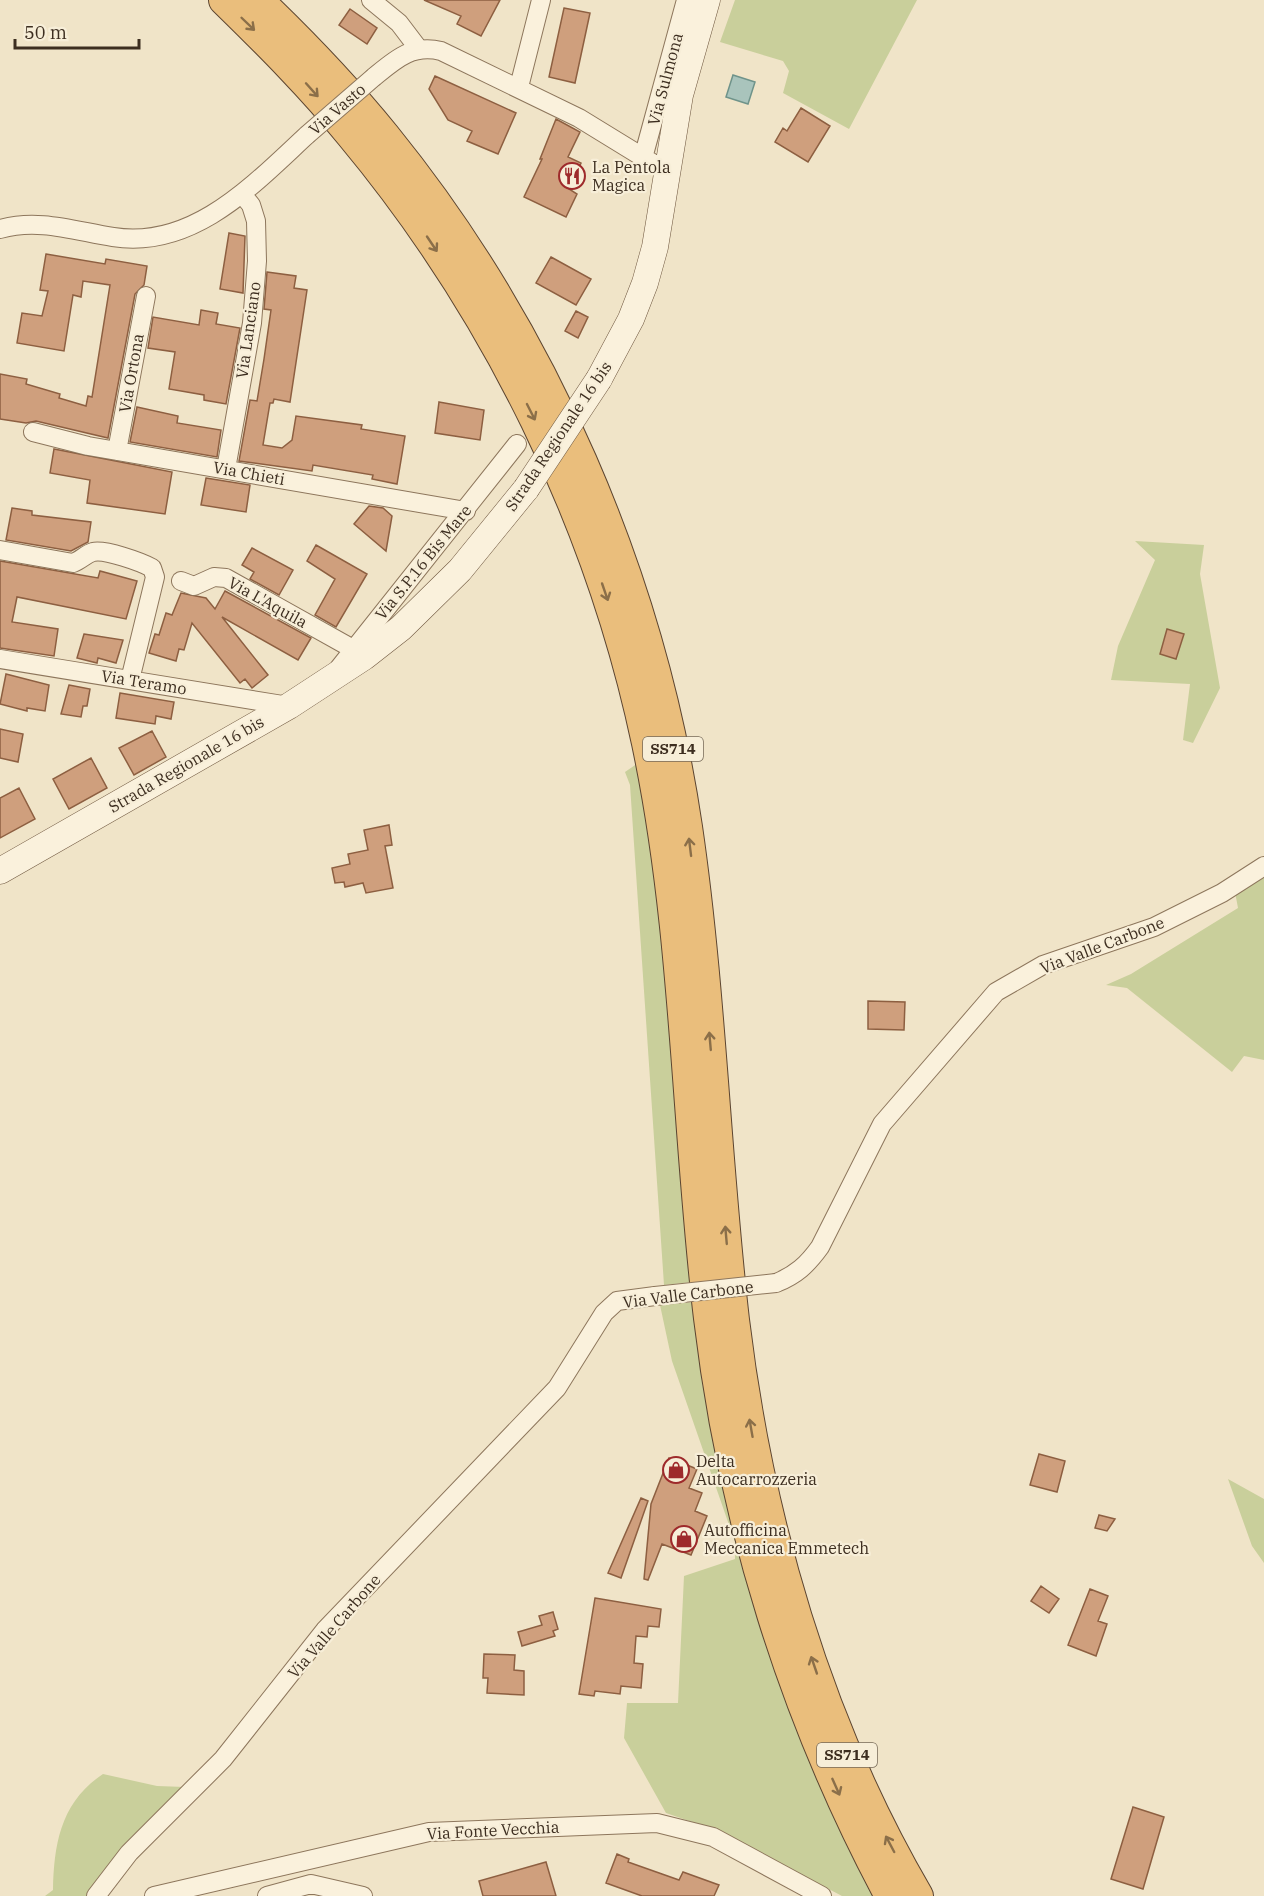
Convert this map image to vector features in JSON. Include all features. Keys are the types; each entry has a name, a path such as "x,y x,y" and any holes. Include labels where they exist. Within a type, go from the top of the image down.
{"highway":[{"name":"SS714","path":"224,0 272,47 350,134 384,176 457,281 512,375 558,469 606,595 645,737 663,831 677,954 709,1319 739,1494 784,1610 844,1748 877,1819 918,1896"},
{"name":"SS714","path":"258,0 328,71 387,138 478,268 511,321 570,436 631,591 662,697 687,827 702,951 738,1348 784,1610 790,1669 828,1769 890,1896"}],"main road":[{"name":"Strada Regionale 16 bis","path":"0,871 289,706 364,657 418,611 460,570 526,489 599,379 631,319 645,283 654,248 680,95 707,0"}],"street":[{"path":"370,0 399,24 418,48 441,51 519,87 579,118 668,171"},
{"path":"519,87 541,0"},
{"name":"Via Sulmona","path":"643,158 686,0"},
{"name":"Via Vasto","path":"0,229 42,224 137,239 182,230 213,214 242,194 374,76 400,56 418,48"},
{"name":"Via Lanciano","path":"226,469 252,323 257,261 256,221 251,206 242,194"},
{"name":"Via Ortona","path":"117,451 146,296"},
{"name":"Via Chieti","path":"33,432 117,451 466,511"},
{"name":"Via S.P.16 Bis Mare","path":"330,681 517,444"},
{"path":"0,550 73,562 83,559 90,552 100,551 152,568 155,577 130,680"},
{"name":"Via L'Aquila","path":"181,581 194,586 214,576 226,578 353,649"},
{"name":"Via Teramo","path":"0,659 289,706"},
{"name":"Via Valle Carbone","path":"96,1896 129,1853 223,1759 325,1630 557,1388 603,1313 617,1301 776,1283 795,1275 820,1247 882,1124 996,992 1043,965 1154,927 1222,893 1264,866"},
{"name":"Via Fonte Vecchia","path":"154,1896 429,1832 657,1823 713,1837 822,1896"},
{"path":"267,1896 311,1884 363,1896"}],"green space":[{"path":"735,0 917,0 849,129 783,93 789,71 783,61 720,42"},
{"path":"1135,541 1204,545 1200,574 1220,688 1193,743 1183,740 1190,684 1111,680 1118,646 1155,560"},
{"path":"641,761 668,946 692,1282 664,1285 630,785 625,772"},
{"path":"1264,875 1264,1060 1244,1056 1232,1072 1127,988 1106,985 1131,974 1238,908 1235,892"},
{"path":"694,1302 702,1383 715,1440 805,1748 832,1812 876,1896 842,1896 718,1831 666,1813 624,1738 627,1703 678,1703 684,1576 735,1559 735,1542 672,1361 660,1305"},
{"path":"1228,1479 1264,1499 1264,1563 1252,1546"},
{"path":"103,1774 157,1786 185,1787 88,1896 45,1896 53,1890 58,1840 69,1811 89,1785"}],"water":[{"path":"733,75 755,82 748,104 726,97"}],"building":[{"path":"424,0 500,0 481,36 457,24 461,16"},
{"path":"564,8 590,13 575,83 549,77"},
{"path":"350,9 377,28 367,44 339,25"},
{"path":"435,76 516,113 498,154 467,141 472,131 448,120 429,89"},
{"path":"801,108 830,126 808,162 775,142 783,128 787,131"},
{"path":"556,119 580,132 568,157 581,163 569,189 577,194 566,217 524,197 542,159 540,159"},
{"path":"229,233 245,236 243,293 220,289"},
{"path":"46,254 105,264 106,259 147,266 144,285 135,294 108,438 36,421 26,423 0,419 0,374 27,379 26,384 60,394 59,398 86,406 88,396 92,397 110,285 83,281 81,297 73,295 64,351 17,343 22,313 42,316 48,291 40,290"},
{"path":"551,257 591,279 576,305 536,283"},
{"path":"267,272 296,276 294,288 307,290 290,402 274,399 273,403 270,403 263,445 282,448 292,440 296,416 362,425 361,429 405,436 397,484 372,479 373,475 313,465 312,471 239,461 250,400 257,401 264,359 271,310 264,309"},
{"path":"201,310 218,313 216,324 240,328 226,404 204,400 204,395 169,389 175,352 148,348 153,317 199,325"},
{"path":"576,311 588,317 578,338 565,331"},
{"path":"439,402 484,410 480,440 435,433"},
{"path":"137,407 178,416 177,423 221,430 217,457 130,442"},
{"path":"54,449 172,472 165,514 87,503 90,480 50,473"},
{"path":"206,478 250,485 246,512 201,505"},
{"path":"369,506 383,508 392,516 386,551 354,524"},
{"path":"12,508 32,511 32,515 91,522 88,542 71,551 6,540"},
{"path":"316,545 367,574 336,627 315,615 335,579 307,561"},
{"path":"252,548 293,570 279,595 250,579 254,572 242,565"},
{"path":"0,561 98,578 100,571 137,581 126,619 17,597 12,622 58,629 54,656 0,648"},
{"path":"225,591 311,638 298,660 222,617 268,675 252,688 245,679 240,683 192,623 184,650 179,649 176,661 149,653 155,634 159,635 166,613 172,615 181,593 206,598 215,609"},
{"path":"1167,629 1184,634 1176,659 1160,654"},
{"path":"84,634 123,640 116,663 98,658 97,663 77,658"},
{"path":"6,674 49,685 45,711 27,708 27,711 0,704"},
{"path":"69,685 90,689 87,706 83,706 81,717 61,714"},
{"path":"120,693 174,702 171,719 156,716 155,724 116,718"},
{"path":"0,729 23,734 18,762 0,758"},
{"path":"152,731 166,757 134,775 119,748"},
{"path":"91,758 107,788 69,809 53,779"},
{"path":"19,788 35,819 0,838 0,798"},
{"path":"389,825 392,845 385,846 393,888 366,893 363,883 345,887 344,882 335,883 332,868 350,864 348,854 368,850 364,830"},
{"path":"868,1001 905,1002 904,1030 868,1029"},
{"path":"1039,1454 1065,1461 1057,1492 1030,1485"},
{"path":"669,1458 697,1469 689,1488 702,1493 695,1511 707,1516 691,1555 662,1544 648,1580 644,1579 651,1504"},
{"path":"641,1498 648,1501 621,1578 608,1573"},
{"path":"1099,1515 1115,1519 1107,1531 1095,1528"},
{"path":"1041,1586 1059,1599 1049,1613 1031,1601"},
{"path":"1090,1589 1108,1596 1098,1621 1107,1624 1096,1656 1068,1645"},
{"path":"595,1598 661,1609 659,1627 648,1626 647,1637 636,1636 634,1663 643,1664 641,1688 621,1686 620,1694 595,1691 594,1696 579,1694"},
{"path":"553,1612 558,1629 553,1631 555,1636 522,1646 518,1632 542,1625 539,1616"},
{"path":"484,1654 515,1655 514,1670 524,1671 524,1695 487,1693 488,1678 483,1678"},
{"path":"1133,1807 1164,1817 1143,1889 1111,1879"},
{"path":"617,1854 629,1859 628,1862 679,1880 683,1872 719,1885 714,1896 642,1896 606,1883"},
{"path":"546,1862 556,1896 483,1896 479,1881"}],"place":[{"name":"La Pentola Magica","path":"572,176"},
{"name":"Delta Autocarrozzeria","path":"676,1470"},
{"name":"Autofficina Meccanica Emmetech","path":"684,1539"}]}
